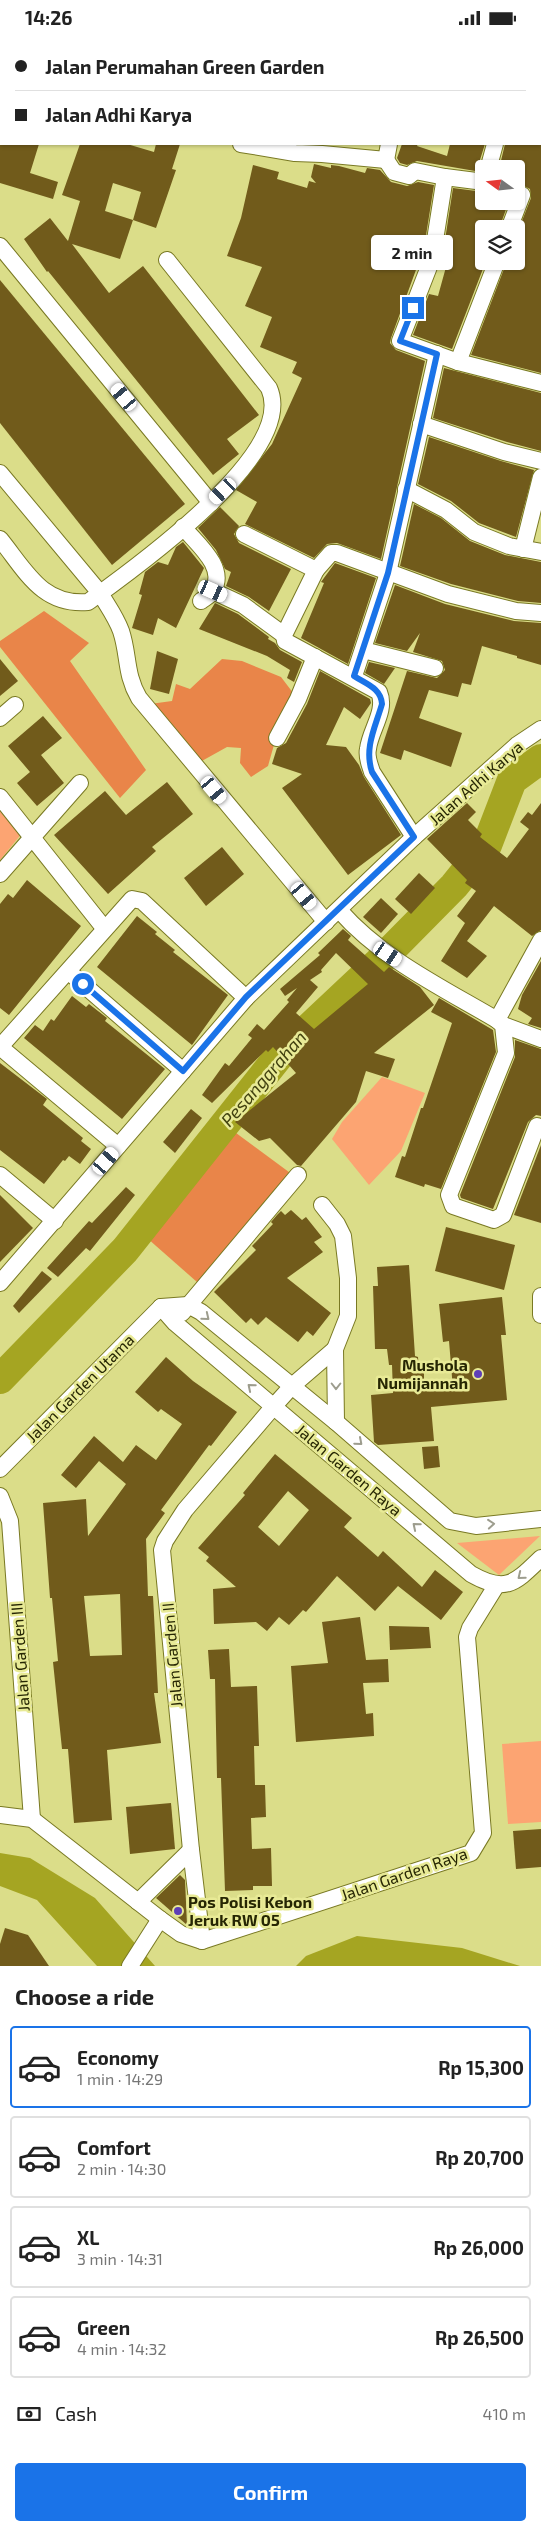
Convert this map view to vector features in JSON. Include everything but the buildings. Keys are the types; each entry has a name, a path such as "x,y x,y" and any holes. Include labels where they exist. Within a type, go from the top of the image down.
{"street":[{"path":"247,145 295,153 387,152 394,172 409,176 415,171 475,182"},
{"path":"491,160 495,145"},
{"path":"445,177 432,259 400,341 458,362 541,383"},
{"path":"0,246 211,503"},
{"path":"0,539 46,593 58,600 74,603 88,601 184,527 211,503 235,479 259,447 272,420 273,397 269,388 167,260"},
{"path":"458,362 494,270"},
{"path":"354,676 388,573 437,354"},
{"path":"421,424 504,452 541,461"},
{"path":"0,473 100,593 121,630 131,684 139,698 326,922"},
{"path":"522,549 541,477"},
{"path":"406,489 446,510 474,532 509,546 541,553"},
{"path":"184,527 215,565 217,575 207,596 244,605 284,635 286,643 354,676 379,692 382,704 368,749 368,761 372,772 414,837"},
{"path":"244,534 316,571"},
{"path":"284,635 316,571 326,557 334,552 448,594 516,611 541,613"},
{"path":"363,649 435,668"},
{"path":"277,738 298,699 315,657"},
{"path":"0,718 16,705"},
{"name":"Jalan Adhi Karya","path":"0,1283 246,997 414,837 517,745 541,729"},
{"path":"0,874 80,783"},
{"path":"0,797 104,928"},
{"path":"118,1146 0,1047 104,928 129,901 134,899 142,901 246,997"},
{"path":"339,910 359,933 377,947 500,1022 541,1039"},
{"path":"537,1126 503,1215 494,1220 453,1206 449,1195 506,1053 500,1022 541,941"},
{"path":"68,971 183,1071"},
{"path":"0,1175 55,1221"},
{"path":"175,1323 188,1305 298,1175"},
{"name":"Jalan Garden Raya","path":"322,1205 337,1224 346,1247 348,1315 335,1349 336,1422"},
{"path":"541,1296 541,1315"},
{"path":"161,1307 188,1305"},
{"name":"Jalan Garden Raya","path":"188,1305 201,1312 336,1422 450,1521"},
{"name":"Jalan Garden Raya","path":"161,1307 175,1323 471,1574 496,1586 467,1637 483,1833 474,1850 471,1853 202,1941"},
{"name":"Jalan Garden Utama","path":"0,1469 161,1307"},
{"name":"Jalan Garden Raya","path":"274,1406 292,1386 335,1349"},
{"name":"Jalan Garden II","path":"202,1941 191,1850 162,1550 165,1541 185,1511 274,1406"},
{"name":"Jalan Garden III","path":"0,1496 10,1521 32,1819"},
{"path":"435,1542 450,1521 476,1526 541,1519"},
{"path":"496,1586 506,1586 518,1580 541,1558"},
{"path":"0,1815 32,1819 160,1919 181,1934 202,1941"},
{"path":"138,1902 191,1850"},
{"path":"130,1966 160,1919"}],"shaded area":[{"path":"44,611 89,643 70,661 146,770 120,798 0,647 0,641"},
{"path":"222,659 242,661 281,677 300,702 279,727 268,766 251,777 240,763 241,748 227,747 200,762 150,704 172,701 176,684 190,689"},
{"path":"0,806 23,832 0,860"},
{"path":"382,1077 425,1093 401,1151 369,1185 332,1139 342,1122"},
{"path":"232,1130 297,1178 197,1282 147,1238"},
{"path":"540,1536 499,1575 457,1543"},
{"path":"541,1741 541,1822 508,1824 502,1744"},
{"path":"0,1853 30,1858 95,1898 155,1966 97,1966 37,1900 0,1886"},
{"path":"357,1936 462,1948 520,1966 296,1966 306,1956"}],"waterway":[{"name":"Pesanggrahan","path":"0,1379 125,1250 279,1056 377,964 454,886 487,845 512,780 541,759"}],"place":[{"name":"Mushola Numijannah","path":"478,1374"},
{"name":"Pos Polisi Kebon Jeruk RW 05","path":"178,1911"}],"route":[{"path":"83,984 183,1071 246,997 414,837 372,772 368,761 368,749 382,704 382,698 379,692 354,676 382,598 437,354 400,341 413,308"}]}
